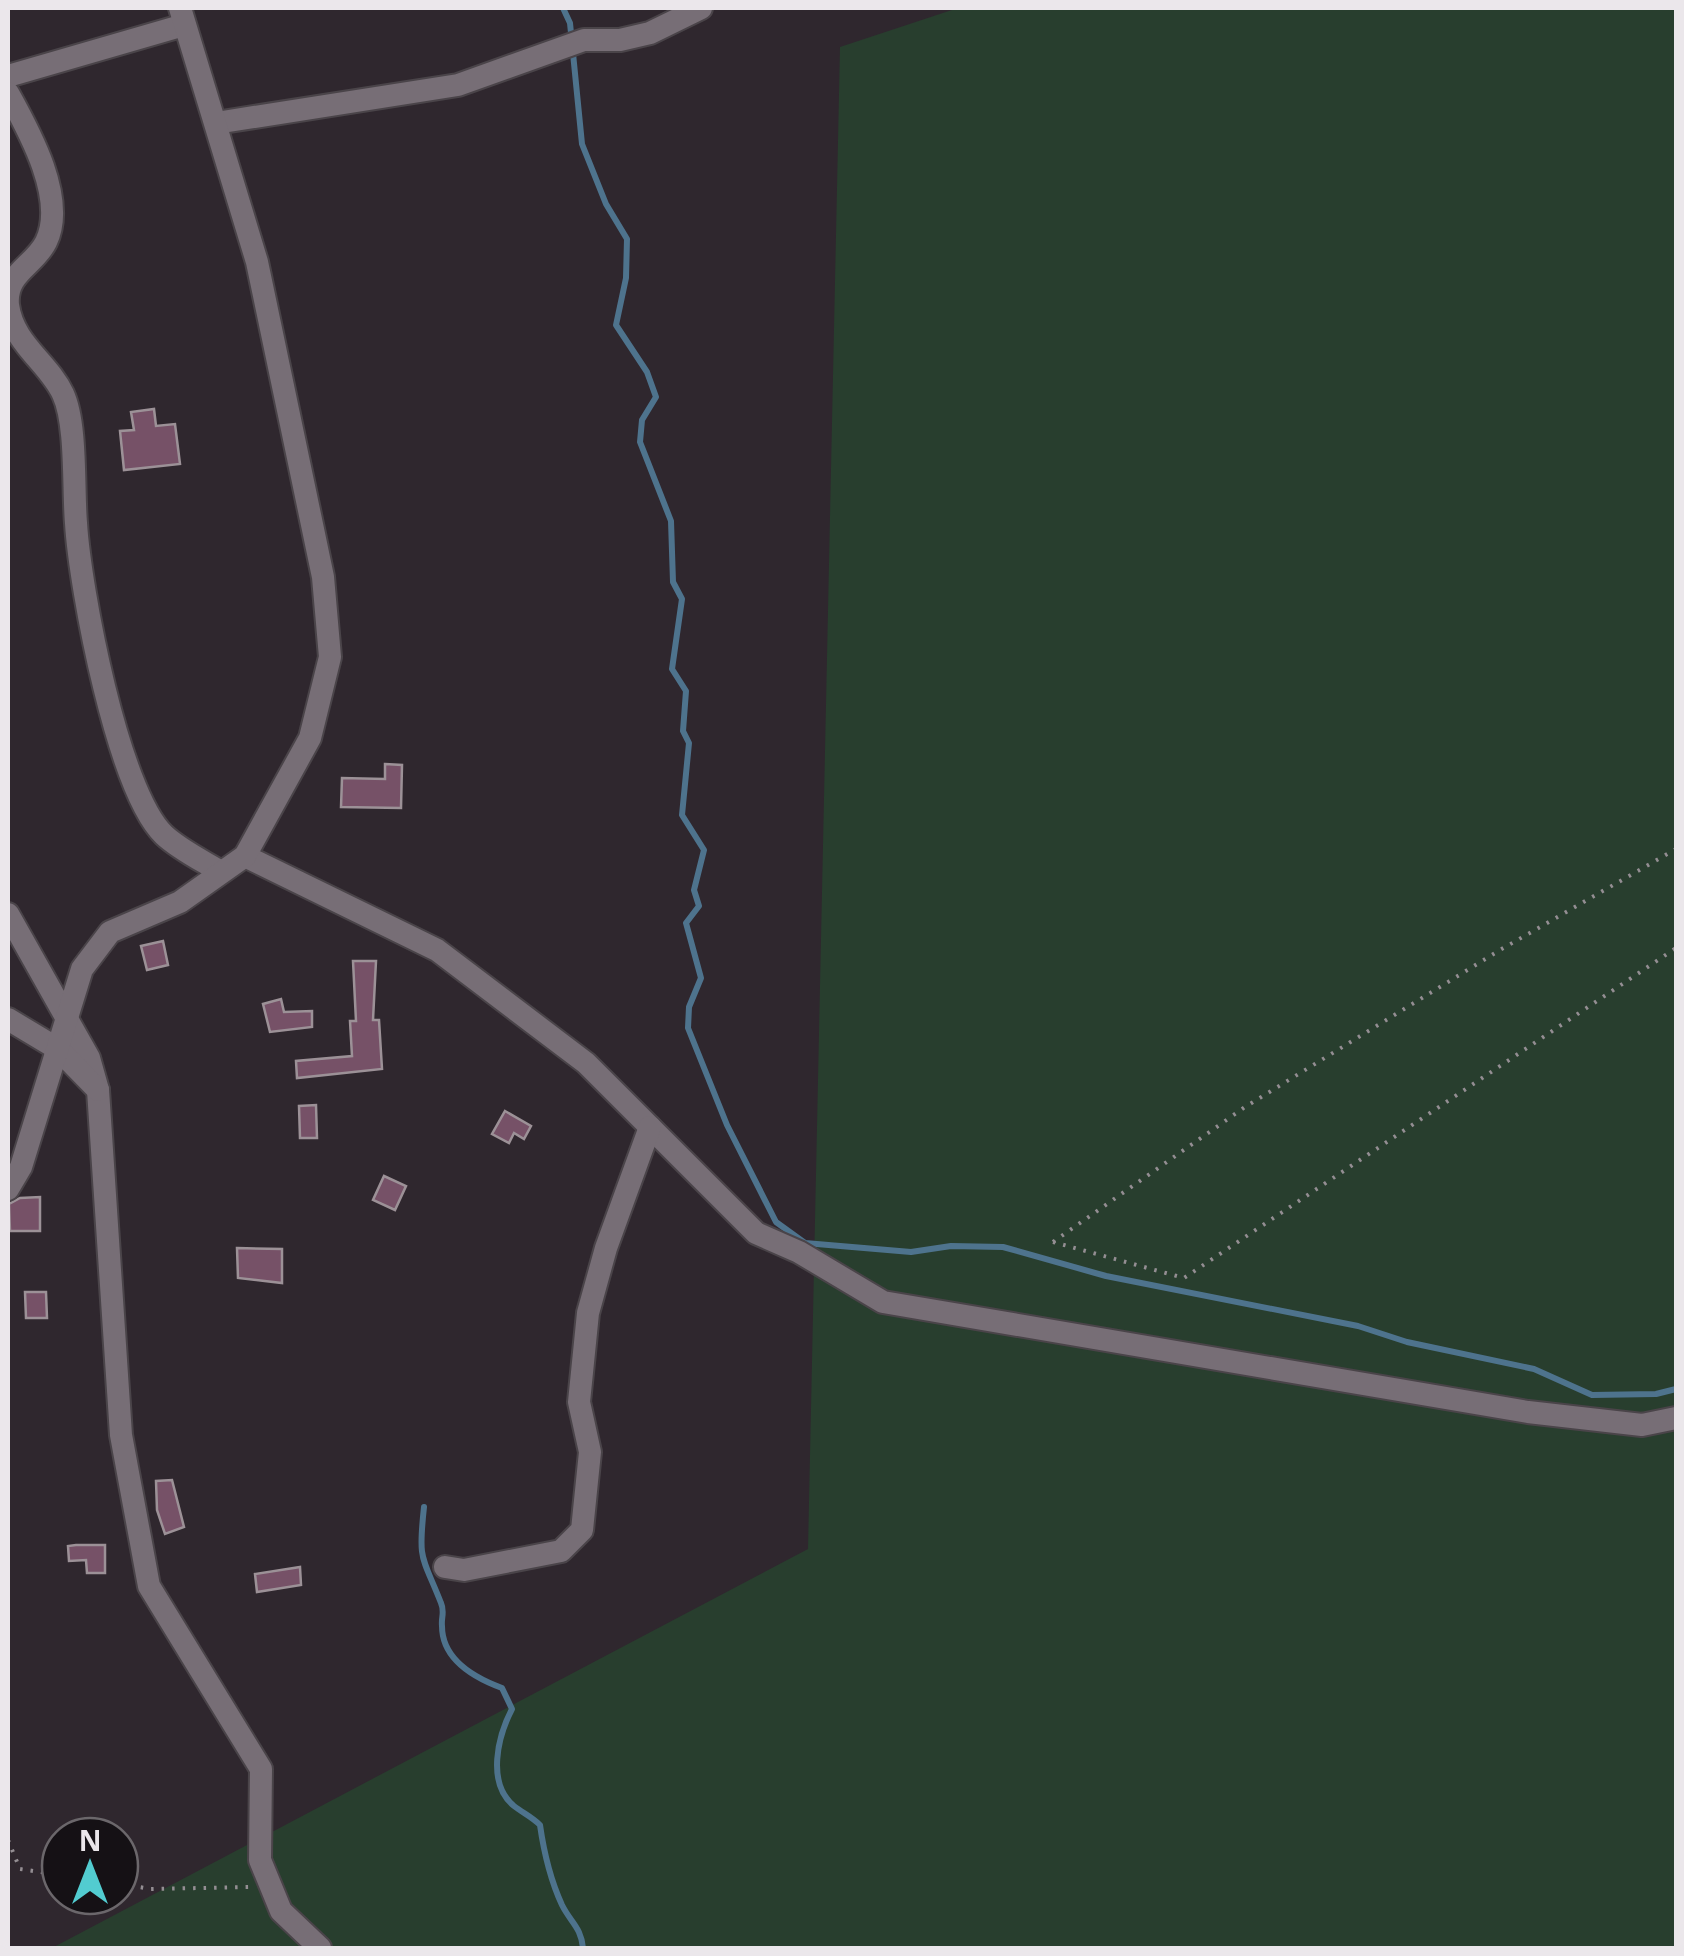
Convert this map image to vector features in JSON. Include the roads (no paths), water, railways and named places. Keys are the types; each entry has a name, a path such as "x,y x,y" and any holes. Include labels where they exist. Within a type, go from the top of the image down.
{"street":[{"path":"216,123 458,85 584,40 620,40 650,33 701,8"},
{"path":"8,76 182,16 199,84 216,123 256,262 330,616 330,657 310,738 245,856 180,902 110,932 82,970 21,1167 8,1189"},
{"path":"8,93 44,166 52,223 44,246 14,275 8,308 31,355 64,394 77,548 103,676 136,790 163,834 221,872"},
{"path":"245,856 437,950 586,1063 756,1233 799,1252 883,1302 1528,1412 1642,1426 1676,1418"},
{"path":"8,914 89,1058 98,1090 121,1436 149,1586 261,1770 260,1860 281,1911 320,1948"},
{"path":"8,1019 58,1050 98,1090"},
{"path":"445,1567 464,1570 561,1551 582,1530 590,1452 579,1402 588,1314 606,1248 650,1127"}],"waterway":[{"path":"563,8 570,23 582,144 606,204 627,239 626,278 616,325 647,372 656,397 642,420 640,442 671,521 673,582 682,599 672,669 686,691 683,731 689,743 682,815 704,850 694,890 699,906 686,923 701,978 689,1007 688,1028 727,1125 776,1222 805,1243 911,1252 951,1246 1003,1247 1106,1276 1358,1326 1407,1342 1534,1369 1592,1395 1656,1394 1676,1389"},
{"path":"424,1507 422,1549 442,1606 443,1638 462,1666 502,1688 512,1709 499,1745 500,1785 514,1806 540,1825 554,1885 583,1948"}]}
